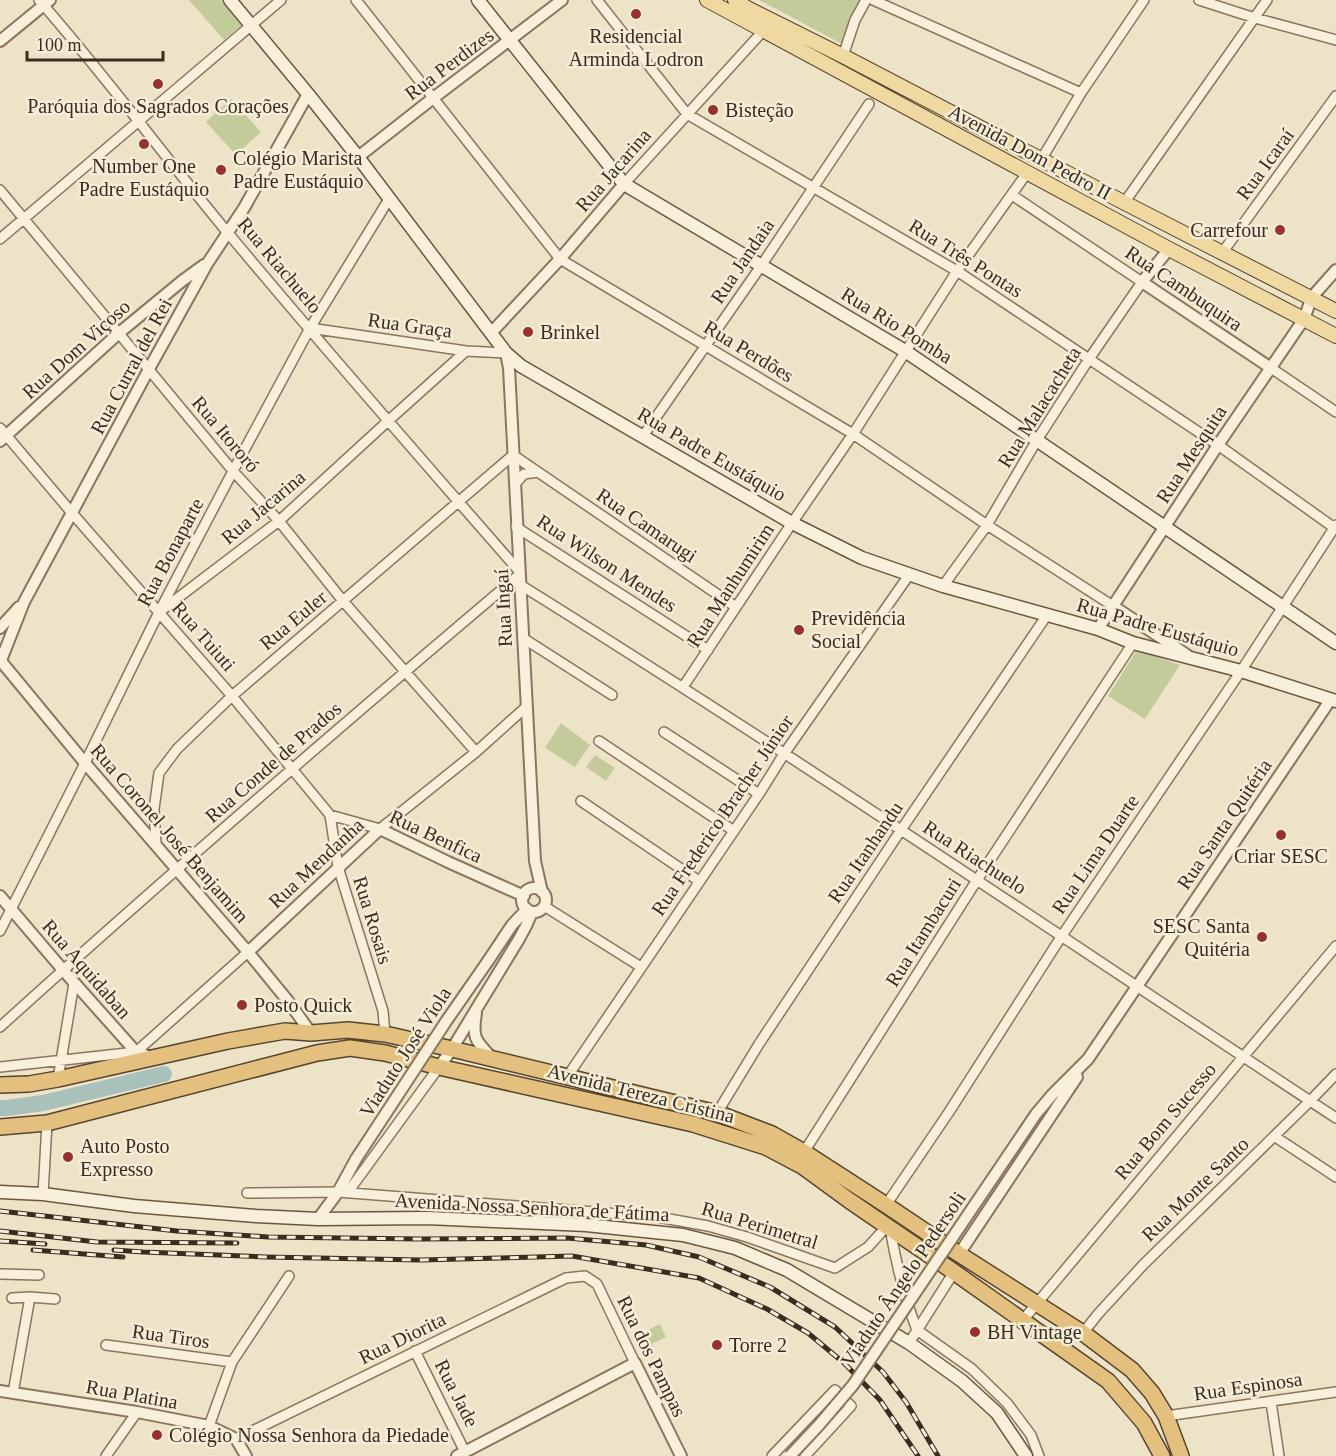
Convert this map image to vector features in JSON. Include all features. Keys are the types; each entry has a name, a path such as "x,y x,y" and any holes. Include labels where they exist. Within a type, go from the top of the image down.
{"highway":[{"name":"Avenida Tereza Cristina","path":"0,1085 29,1084 285,1031 311,1033 348,1030 386,1034 717,1113 772,1134 804,1152 1083,1333 1132,1370 1152,1393 1166,1416 1180,1456"},
{"name":"Avenida Tereza Cristina","path":"0,1127 47,1123 317,1053 350,1048 385,1053 693,1124 766,1147 802,1166 1023,1320 1108,1381 1144,1423 1162,1456"}],"main road":[{"name":"Rua Padre Eustáquio","path":"230,0 308,94 506,353 521,366 792,523 862,558 943,586 1098,629 1133,643 1241,671 1333,700"},
{"name":"Rua Rio Pomba","path":"478,0 624,184 905,351 1336,643"},
{"name":"Avenida Dom Pedro II","path":"707,0 1168,249 1336,336"},
{"name":"Avenida Dom Pedro II","path":"735,0 1336,311"},
{"name":"Avenida Nossa Senhora de Fátima","path":"0,1192 43,1194 135,1206 256,1216 427,1218 586,1226 683,1235 735,1248 788,1270 909,1343 962,1381 997,1413 1026,1456"},
{"name":"Avenida Tereza Cristina","path":"1166,1416 1188,1456"},
{"name":"Avenida Tereza Cristina","path":"1144,1423 1154,1456"}],"street":[{"path":"0,239 281,0"},
{"name":"Rua Perdões","path":"356,0 560,259 853,434 1192,659"},
{"name":"Rua Perdizes","path":"358,158 562,0"},
{"name":"Rua Três Pontas","path":"597,0 687,114 957,271 1218,445 1335,527"},
{"path":"843,56 855,20 866,0"},
{"path":"873,0 1081,93"},
{"path":"1041,160 1081,93 1144,0"},
{"path":"1199,0 1336,40"},
{"path":"1124,203 1267,0"},
{"path":"0,41 44,2"},
{"name":"Rua Riachuelo","path":"44,2 228,232 499,549 519,577"},
{"name":"Rua Jacarina","path":"491,333 763,31"},
{"name":"Rua Curral del Rei","path":"0,661 24,602 149,369 207,264 244,208 308,94"},
{"name":"Rua Icaraí","path":"1222,253 1336,96"},
{"name":"Rua Jandaia","path":"643,436 761,266 869,104"},
{"name":"Rua Manhumirim","path":"683,687 853,434 957,271 1027,173"},
{"name":"Rua Itororó","path":"0,190 233,471 279,521 343,601 476,752"},
{"name":"Rua Cambuquira","path":"1012,195 1336,412"},
{"name":"Rua Bonaparte","path":"0,931 159,612 233,471 310,328 389,199"},
{"name":"Rua Malacacheta","path":"943,586 987,525 1037,440 1089,359 1142,282 1168,249"},
{"name":"Rua Dom Viçoso","path":"2,435 119,333 182,281 207,264"},
{"path":"1312,297 1336,270"},
{"name":"Rua Mesquita","path":"1098,629 1218,445 1304,319 1312,297"},
{"name":"Rua Graça","path":"310,328 466,351 506,353"},
{"name":"Rua Jacarina","path":"159,612 279,521 466,351"},
{"name":"Rua Ingaí","path":"506,353 509,368 519,577 527,641 526,707 535,861 542,891"},
{"name":"Rua Tuiuti","path":"2,435 232,696 330,815"},
{"name":"Rua Camarugi","path":"513,455 736,607"},
{"name":"Rua Euler","path":"156,844 154,809 159,773 177,749 232,696 513,455"},
{"path":"515,484 524,474 538,472"},
{"name":"Rua Wilson Mendes","path":"516,527 708,650"},
{"name":"Rua Lima Duarte","path":"886,1205 949,1112 1061,937 1241,671 1335,527"},
{"path":"499,549 517,545"},
{"name":"Rua Frederico Bracher Júnior","path":"567,1077 784,754 909,575"},
{"path":"519,577 683,687"},
{"name":"Rua Conde de Prados","path":"0,1027 293,768 519,577"},
{"path":"0,628 24,602"},
{"name":"Rua Itanhandu","path":"717,1113 759,1044 1047,615"},
{"path":"527,641 612,695"},
{"name":"Rua Itambacuri","path":"804,1152 977,880 1133,643"},
{"name":"Rua Coronel José Benjamim","path":"0,661 248,952 311,1033"},
{"name":"Rua Riachuelo","path":"683,687 1336,1118"},
{"name":"Rua Santa Quitéria","path":"958,1254 1137,986 1333,700"},
{"name":"Rua Mendanha","path":"136,1052 380,829 476,752 526,707"},
{"path":"664,732 759,794"},
{"path":"599,741 734,831"},
{"path":"581,801 699,881"},
{"name":"Rua Benfica","path":"330,815 380,829 448,862 526,893"},
{"name":"Rua Rosais","path":"330,815 338,867 382,1011 386,1034"},
{"name":"Rua Ingaí","path":"526,893 535,861"},
{"path":"533,889 542,891 546,898 544,906 539,911 529,910 524,904 526,893 533,889"},
{"name":"Rua Aquidaban","path":"0,896 136,1052 154,1058"},
{"path":"544,906 641,967"},
{"path":"343,1192 452,1049 522,933 529,910"},
{"name":"Viaduto José Viola","path":"318,1218 343,1192 357,1159 447,1020 512,925 529,910"},
{"name":"Rua Bom Sucesso","path":"1023,1320 1336,946"},
{"path":"58,1078 74,983"},
{"path":"478,1007 474,1035 477,1042 492,1058"},
{"path":"0,1067 136,1052"},
{"name":"Rua Santa Quitéria","path":"1036,1114 1089,1059"},
{"name":"Rua Monte Santo","path":"1083,1333 1143,1265 1336,1074"},
{"name":"Viaduto Ângelo Pedersoli","path":"790,1456 853,1385 1036,1114"},
{"path":"43,1194 47,1123"},
{"path":"1274,1136 1336,1177"},
{"name":"Rua Perimetral","path":"247,1193 343,1192 658,1217 708,1226 747,1237 835,1268 868,1247 889,1227"},
{"path":"889,1227 908,1308 917,1330 972,1369 1007,1403 1031,1435 1039,1456"},
{"path":"909,1343 954,1272"},
{"path":"0,1274 39,1275"},
{"path":"209,1426 232,1362 289,1276"},
{"name":"Rua Diorita","path":"236,1439 566,1278 585,1276"},
{"name":"Rua dos Pampas","path":"585,1276 597,1284 681,1456"},
{"path":"14,1393 30,1297"},
{"path":"12,1298 55,1299"},
{"name":"Rua Tiros","path":"105,1345 232,1362"},
{"name":"Rua Jade","path":"415,1352 461,1454"},
{"path":"461,1454 635,1363"},
{"path":"772,1456 835,1390 851,1406 805,1456"},
{"name":"Rua Platina","path":"0,1391 137,1412 209,1426 236,1439"},
{"name":"Rua Espinosa","path":"1166,1416 1336,1392"},
{"path":"1271,1402 1279,1456"},
{"path":"106,1456 137,1412"},
{"path":"236,1439 246,1456"}],"green space":[{"path":"189,0 221,0 242,25 224,40"},
{"path":"759,0 862,0 844,45"},
{"path":"231,99 261,132 236,155 206,122"},
{"path":"1137,650 1180,665 1145,719 1108,696"},
{"path":"561,723 590,745 575,767 545,748"},
{"path":"595,755 615,768 606,781 586,767"},
{"path":"660,1324 666,1337 639,1350 633,1337"}],"waterway":[{"path":"0,1108 43,1103 164,1074"}],"railway":[{"path":"0,1211 177,1231 268,1237 567,1238 646,1245 699,1257 770,1287 835,1327 883,1372 906,1402 938,1456"},
{"path":"0,1231 97,1242 237,1243"},
{"path":"0,1241 45,1244"},
{"path":"33,1250 123,1257"},
{"path":"114,1250 266,1257 421,1260 572,1256 699,1278 767,1309 808,1333 844,1363 880,1400 918,1456"}],"place":[{"name":"Residencial Arminda Lodron","path":"636,14"},
{"name":"Paróquia dos Sagrados Corações","path":"158,84"},
{"name":"Bisteção","path":"713,110"},
{"name":"Number One Padre Eustáquio","path":"144,144"},
{"name":"Colégio Marista Padre Eustáquio","path":"221,170"},
{"name":"Carrefour","path":"1280,230"},
{"name":"Brinkel","path":"528,332"},
{"name":"Previdência Social","path":"799,630"},
{"name":"Criar SESC","path":"1281,835"},
{"name":"SESC Santa Quitéria","path":"1262,937"},
{"name":"Posto Quick","path":"242,1005"},
{"name":"Auto Posto Expresso","path":"68,1157"},
{"name":"BH Vintage","path":"975,1332"},
{"name":"Torre 2","path":"717,1345"},
{"name":"Colégio Nossa Senhora da Piedade","path":"157,1435"}]}
